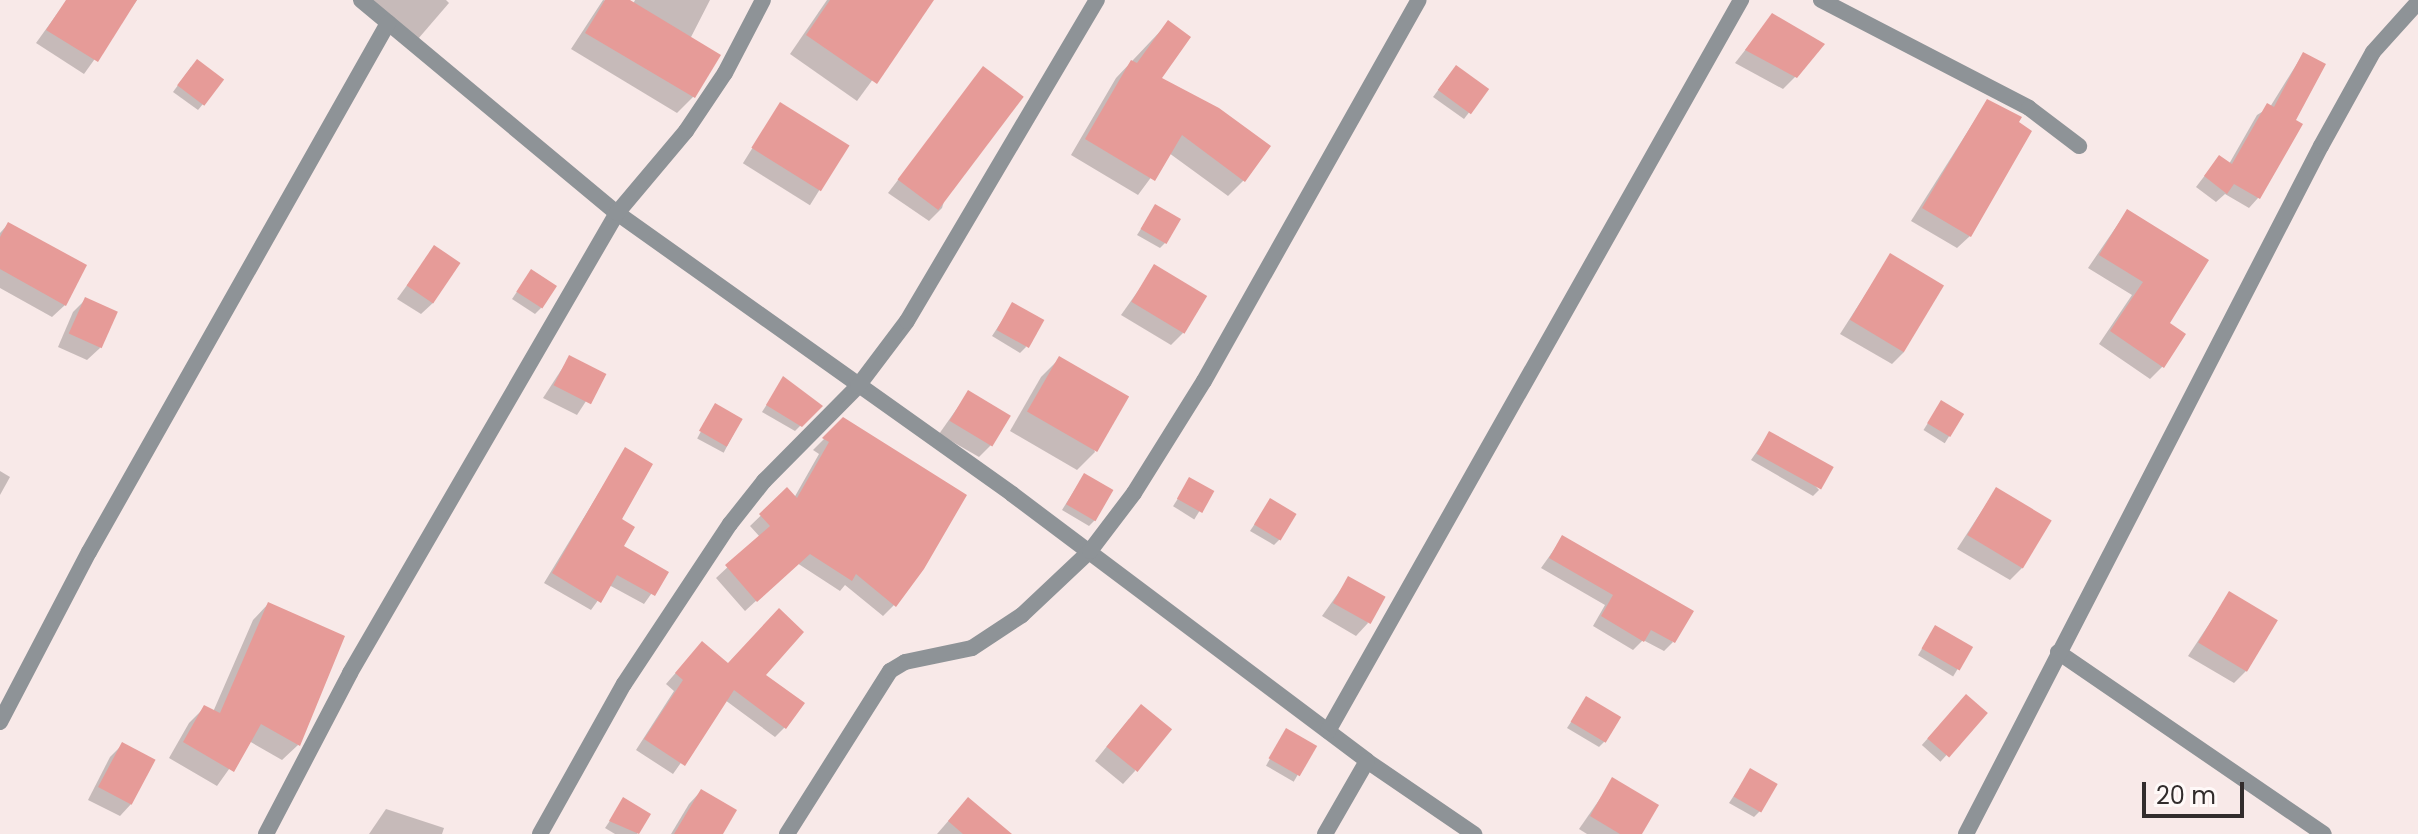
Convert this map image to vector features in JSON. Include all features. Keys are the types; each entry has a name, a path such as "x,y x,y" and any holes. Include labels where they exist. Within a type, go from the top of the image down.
{"street":[{"path":"361,0 617,213 1090,551 1367,761 1474,834"},
{"path":"266,834 350,673 617,213 686,131 725,73 763,0"},
{"path":"540,834 609,708 730,524 764,481 858,386 907,321 1097,0"},
{"path":"787,834 890,671 905,662 972,648 997,633 1090,551 1182,419 1419,0"},
{"path":"1328,731 1741,0"},
{"path":"1821,0 2029,108 2079,146"},
{"path":"1966,834 2058,652 2373,52 2418,2"},
{"path":"0,722 89,552 388,23"},
{"path":"2058,652 2324,834"},
{"path":"1325,834 1367,761"}],"building":[{"path":"66,0 137,0 98,62 46,30"},
{"path":"605,0 630,0 721,55 695,98 585,33"},
{"path":"830,0 934,0 877,84 806,35"},
{"path":"1772,13 1825,44 1797,78 1745,50"},
{"path":"1168,20 1191,37 1162,78 1219,108 1271,146 1245,182 1182,135 1155,181 1085,139 1131,60 1137,63"},
{"path":"2303,52 2326,64 2296,120 2303,124 2260,199 2234,184 2227,194 2204,176 2219,155 2232,164 2267,103 2274,107"},
{"path":"197,59 224,79 204,106 177,85"},
{"path":"1456,65 1489,89 1471,114 1438,90"},
{"path":"983,66 1024,97 938,210 898,179"},
{"path":"1987,99 2022,117 2019,122 2032,131 1971,237 1922,208"},
{"path":"780,102 850,145 821,191 751,148"},
{"path":"1155,204 1181,219 1166,244 1140,229"},
{"path":"2127,209 2209,260 2170,323 2186,334 2164,368 2110,331 2143,282 2099,255"},
{"path":"8,222 87,265 66,306 0,269 0,237"},
{"path":"434,245 461,263 433,304 407,286"},
{"path":"1890,253 1944,285 1904,352 1850,320"},
{"path":"1154,264 1207,296 1184,334 1131,302"},
{"path":"531,269 557,286 542,309 516,292"},
{"path":"85,297 118,312 102,348 69,334"},
{"path":"1012,302 1044,320 1029,348 996,330"},
{"path":"569,355 606,374 591,404 554,385"},
{"path":"1059,356 1129,396 1097,452 1027,411"},
{"path":"783,376 823,406 802,427 766,405"},
{"path":"968,390 1011,416 992,447 949,421"},
{"path":"1941,400 1964,414 1950,437 1927,423"},
{"path":"715,403 743,419 727,447 699,431"},
{"path":"843,417 967,495 924,569 896,607 856,574 852,581 810,554 757,602 725,565 770,526 759,514 787,487 797,498 829,442 822,438"},
{"path":"1769,431 1834,467 1821,490 1756,454"},
{"path":"625,447 653,464 622,519 635,527 624,546 669,572 655,596 617,575 601,603 552,573"},
{"path":"1084,473 1113,490 1095,521 1066,504"},
{"path":"1189,477 1214,491 1202,513 1177,499"},
{"path":"1996,487 2052,520 2023,568 1967,535"},
{"path":"1270,498 1297,514 1281,541 1254,525"},
{"path":"1562,535 1694,611 1675,643 1651,630 1644,642 1601,616 1613,595 1549,558"},
{"path":"1348,576 1386,597 1371,624 1333,603"},
{"path":"2229,591 2278,620 2247,672 2198,642"},
{"path":"268,602 345,636 300,746 261,724 234,772 183,742 204,705 220,713"},
{"path":"779,608 804,632 766,675 805,703 786,729 734,690 685,766 644,739 683,680 675,673 702,641 728,663"},
{"path":"1935,625 1973,647 1960,670 1922,648"},
{"path":"1966,694 1988,713 1949,758 1927,739"},
{"path":"1586,696 1621,717 1606,743 1571,722"},
{"path":"1141,704 1172,729 1137,772 1106,747"},
{"path":"1286,728 1317,746 1300,776 1268,758"},
{"path":"122,742 156,760 132,805 98,787"},
{"path":"1750,768 1778,784 1761,813 1734,797"},
{"path":"1612,777 1659,805 1642,834 1620,834 1590,816"},
{"path":"701,789 737,810 723,834 674,834"},
{"path":"623,797 651,814 639,834 609,821"},
{"path":"968,797 1012,834 963,834 948,821"}]}
